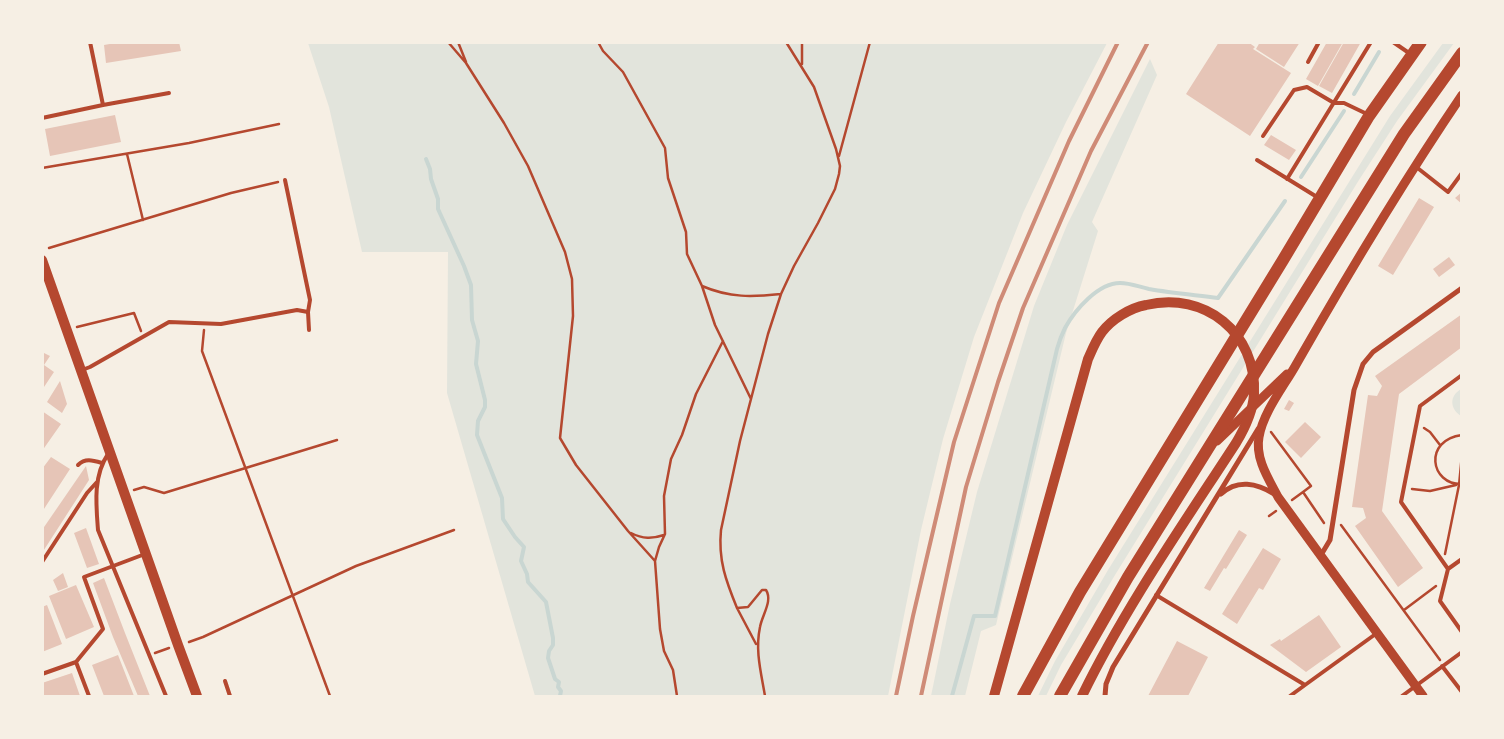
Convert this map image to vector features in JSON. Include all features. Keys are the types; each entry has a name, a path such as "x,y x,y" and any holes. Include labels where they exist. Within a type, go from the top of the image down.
{"main road":[{"path":"1023,696 1080,592 1284,260 1319,198 1369,116 1421,42"},
{"path":"1060,696 1128,576 1404,134 1462,53"},
{"path":"42,260 197,696"},
{"path":"994,696 1088,359 1102,332 1119,317 1137,307 1166,302 1190,304 1212,313 1231,328 1244,347 1252,370 1254,394 1252,408 1246,426 1236,444 1164,553 1108,646 1082,696"}],"street":[{"path":"1423,696 1278,496 1267,477 1260,459 1258,446 1266,425 1296,365 1321,321 1416,166 1462,96"},
{"path":"1321,555 1330,540 1354,390 1363,364 1373,352 1462,288"},
{"path":"1207,450 1296,365"},
{"path":"1105,696 1106,684 1113,667 1216,498 1266,425"},
{"path":"1216,498 1226,488 1243,484 1265,488 1278,496"}],"lane":[{"path":"90,42 103,105"},
{"path":"1308,62 1319,42"},
{"path":"1287,179 1372,42"},
{"path":"1393,42 1411,54"},
{"path":"1263,136 1294,90 1306,88 1334,103 1344,103 1356,107 1369,116"},
{"path":"42,118 169,93"},
{"path":"1257,160 1319,198"},
{"path":"1416,166 1448,192 1462,173"},
{"path":"285,180 310,300 308,312 309,330"},
{"path":"82,370 169,322 221,324 297,310 308,312"},
{"path":"1448,569 1401,502 1420,406 1462,375"},
{"path":"110,450 102,463 97,482 98,530 166,696"},
{"path":"78,465 89,459 102,463"},
{"path":"42,562 97,482"},
{"path":"42,674 76,662 103,629 84,577 146,554"},
{"path":"1462,559 1448,569 1440,602 1462,632"},
{"path":"1156,595 1305,685"},
{"path":"1290,696 1376,633"},
{"path":"1402,696 1462,652"},
{"path":"76,662 89,696"},
{"path":"1443,665 1462,692"},
{"path":"225,681 230,696"}],"path":[{"path":"448,42 466,63 504,123 528,166 565,252 572,279 573,316 560,438 576,466 628,531 655,561"},
{"path":"458,42 466,63"},
{"path":"598,42 603,51 623,72 665,148 668,178 686,232 686,254 702,286 723,341 751,399"},
{"path":"757,646 737,608 721,562 721,530 740,441 768,334 781,294 835,189 840,174 838,157 814,87 786,42"},
{"path":"802,42 802,66"},
{"path":"838,157 870,42"},
{"path":"42,168 127,154 279,124"},
{"path":"127,154 143,220"},
{"path":"49,248 231,193 285,180"},
{"path":"702,286 715,292 749,297 781,294"},
{"path":"80,326 134,313 143,336"},
{"path":"204,323 202,351 330,696"},
{"path":"677,696 673,670 664,651 660,629 655,561 665,534 664,496 672,458 696,394 723,341"},
{"path":"1416,424 1430,432 1440,445"},
{"path":"1266,425 1311,486 1292,500"},
{"path":"1460,484 1451,483 1439,474 1435,459 1440,445 1450,437 1462,435"},
{"path":"133,491 144,487 164,493 337,440"},
{"path":"1444,563 1460,484 1462,454"},
{"path":"1403,487 1430,491 1460,484"},
{"path":"1303,492 1325,524"},
{"path":"1269,516 1276,511"},
{"path":"1339,522 1443,665"},
{"path":"190,641 356,566 454,530"},
{"path":"628,531 640,538 655,538 665,534"},
{"path":"1404,610 1445,580"},
{"path":"737,608 748,607 762,590 766,590 768,593 767,607 760,624 757,646 765,696"},
{"path":"149,655 171,648"}],"shaded area":[{"path":"308,43 1107,43 1066,122 1023,213 974,337 943,439 921,530 888,696 535,696 447,393 448,252 362,252 329,107"},
{"path":"1443,43 1454,43 1397,121 1359,180 1115,575 1061,665 1046,696 1038,696 1055,661 1108,570 1390,116"},
{"path":"1150,59 1157,75 1092,222 1098,231 1066,333 996,625 981,631 965,696 931,696 950,604 977,492 1034,306 1067,225"},
{"path":"1461,389 1461,416 1455,410 1452,402 1454,395"}],"building":[{"path":"121,42 179,42 181,51 106,63 104,45"},
{"path":"1219,42 1248,42 1255,47 1253,49 1291,73 1250,136 1186,94"},
{"path":"1260,42 1300,42 1284,67 1256,49"},
{"path":"1327,42 1343,42 1318,86 1306,79"},
{"path":"1344,42 1361,42 1332,93 1319,86"},
{"path":"115,115 121,142 50,156 45,129"},
{"path":"1271,135 1296,150 1289,160 1264,145"},
{"path":"1462,192 1462,204 1455,198"},
{"path":"1419,198 1434,207 1393,275 1378,266"},
{"path":"1449,257 1455,265 1439,277 1433,269"},
{"path":"1462,314 1462,347 1399,394 1382,511 1423,568 1398,587 1355,526 1366,518 1363,508 1352,507 1368,395 1377,396 1382,386 1375,376"},
{"path":"42,352 50,356 44,365 54,372 42,390"},
{"path":"60,381 67,404 62,413 47,402"},
{"path":"1289,400 1294,403 1289,411 1284,409"},
{"path":"42,411 61,424 42,451"},
{"path":"1305,422 1321,437 1301,458 1285,442"},
{"path":"51,457 70,469 42,512 42,469"},
{"path":"86,466 89,480 42,553 42,530"},
{"path":"86,528 99,564 87,568 74,533"},
{"path":"1239,530 1247,535 1210,591 1204,588"},
{"path":"1263,548 1281,559 1263,590 1259,588 1237,624 1222,614"},
{"path":"63,573 68,587 58,591 53,580"},
{"path":"104,578 150,696 138,696 113,637 93,583"},
{"path":"76,585 94,627 66,639 49,596"},
{"path":"47,605 62,644 42,652 42,607"},
{"path":"1319,615 1341,647 1306,672 1270,645 1280,639 1281,641"},
{"path":"1177,641 1208,657 1188,696 1148,696"},
{"path":"118,655 134,696 104,696 92,665"},
{"path":"72,673 80,696 42,696 42,683"}],"waterway":[{"path":"1354,94 1379,52"},
{"path":"1301,177 1344,111"},
{"path":"426,159 438,199 438,209 471,285 472,320 478,341 476,364 485,400 485,407 478,421 477,435 502,498 503,519 524,547 521,561 527,574 528,582 546,602 553,638 553,645 549,651 548,658 555,679 559,682 560,696"},
{"path":"952,696 974,616 995,616 1057,349 1069,321 1096,292 1112,284 1128,284 1149,289 1218,298 1285,201"}],"railway":[{"path":"896,696 954,442 999,303 1069,141 1118,42"},
{"path":"921,696 966,487 1023,308 1091,151 1148,42"}]}
